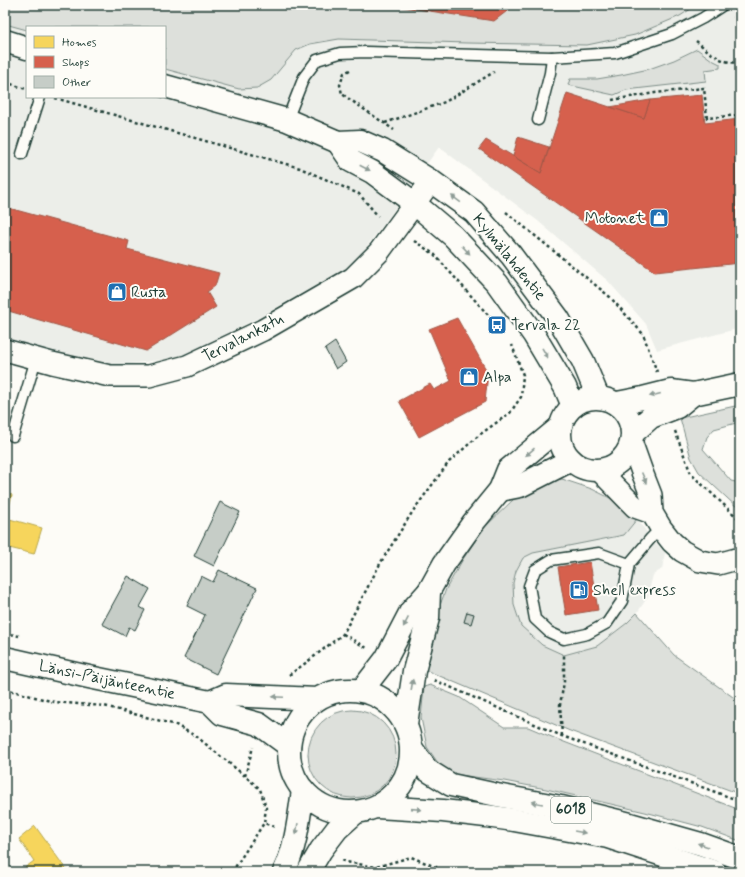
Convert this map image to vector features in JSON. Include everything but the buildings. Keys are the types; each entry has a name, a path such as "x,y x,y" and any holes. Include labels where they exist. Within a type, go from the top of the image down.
{"main road":[{"path":"5,42 26,48"},
{"name":"Kylmälahdentie","path":"166,86 287,120 338,142 360,141 383,151 431,181 474,212 511,254 558,318 608,400"},
{"name":"Kylmälahdentie","path":"338,142 351,161 372,172 414,203 453,236 497,283 534,335 565,387 573,406"},
{"path":"608,400 623,408 628,414 632,424 632,438 626,455 614,466 599,470 584,468 577,465 566,454 560,435 560,427 563,419 567,412 579,401 586,398 608,400 643,398 671,391 693,394 740,384"},
{"path":"632,438 651,417 677,407 693,394"},
{"path":"362,690 386,659 411,611 429,591 444,564 473,522 500,490 508,470 560,427"},
{"path":"500,490 520,486 571,460"},
{"path":"406,724 414,671 428,618 429,591"},
{"name":"Länsi-Päijänteentie","path":"5,658 210,702 222,714 259,724 289,746"},
{"name":"6018","path":"210,702 226,695 317,699 339,690 362,690 376,695 388,702 398,712 406,724 412,749 427,770 451,785 497,796 561,807 630,824 701,844 740,858"},
{"path":"289,746 292,732 298,719 306,708 317,699"},
{"name":"6018","path":"289,746 289,758 296,781 313,800 325,807 340,812 356,812 377,807 443,811 514,820 608,837 715,872"},
{"path":"377,807 394,795 402,784 408,772 412,749"},
{"path":"284,872 288,864 296,836 303,790"},
{"path":"311,871 321,850 337,829 356,812"}],"street":[{"name":"Tervalankatu","path":"5,350 52,363 110,376 149,376 187,366 263,330 353,278 379,252 431,181"},
{"path":"632,438 642,472 651,495 657,521"},
{"path":"599,470 635,506 657,521 672,542 682,551 700,561 718,564 740,558"}],"lane":[{"path":"287,120 304,77 317,60 340,53 366,52 552,57 615,53 672,34 703,18 723,5"},
{"path":"538,120 550,73 552,57"},
{"path":"22,154 40,98"},
{"path":"14,436 36,359"},
{"path":"629,564 599,553 551,560 535,570 529,586 535,619 549,632 564,639 587,634 607,623 622,601 629,564 651,538 657,521"}],"path":[{"path":"733,19 740,15"},
{"path":"690,44 702,38"},
{"path":"696,41 720,59 731,63 740,62"},
{"path":"354,68 344,73 340,85 342,94 400,134"},
{"path":"384,123 445,102 494,71 486,71"},
{"path":"5,82 26,89"},
{"path":"612,100 655,93 704,88 707,118 740,115"},
{"path":"55,98 300,168 359,194 379,217 434,254 502,330"},
{"path":"506,212 610,297 643,334 659,378"},
{"path":"287,676 312,659 343,634 381,562 413,511 449,462 478,436 510,413 521,398 523,375 510,340"},
{"path":"674,429 690,474 740,520"},
{"path":"740,613 737,622 740,635"},
{"path":"5,633 20,637"},
{"path":"343,634 386,659"},
{"path":"562,736 560,705 564,682 564,639"},
{"path":"414,671 562,736 740,801"},
{"name":"Länsi-Päijänteentie","path":"5,689 54,702 104,706 176,725 197,737 260,789 266,808 264,823"},
{"path":"245,776 259,724"},
{"path":"232,872 264,823 296,836"},
{"path":"321,850 346,862 376,867 411,857 436,867 442,872"},
{"path":"374,872 376,867"}],"shaded area":[{"path":"5,5 740,5 740,328 657,350 646,324 608,281 538,221 439,147 353,264 256,319 177,358 112,366 5,338"},
{"path":"5,5 697,5 680,16 635,35 587,45 339,39 310,44 296,50 271,80 257,88 239,89 166,69 166,26 26,26 26,30 5,24"},
{"path":"697,49 720,64 720,68 705,70 706,81 626,90 614,95 568,85 570,79 597,79 649,69 674,60"},
{"path":"740,405 740,422 714,429 707,437 703,449 731,481 740,483 740,510 699,472 691,458 680,418"},
{"path":"562,479 592,489 618,502 637,519 624,535 533,553 523,558 516,571 513,583 514,605 521,626 542,645 564,655 597,646 627,623 637,613 674,655 740,702 740,794 570,731 423,669 436,616 446,589 463,559 484,528 518,495 538,482"},
{"path":"637,519 651,538 665,553 662,569 653,575 649,595 637,613 627,623 597,646 564,655 542,645 521,626 514,605 513,583 516,571 523,558 533,553 624,535"},
{"path":"430,685 459,697 504,727 528,727 740,810 740,841 702,827 645,812 546,789 504,781 452,774 438,763 427,747 421,718 424,687"},
{"path":"352,710 369,713 377,717 389,729 393,737 396,754 393,771 389,779 377,791 369,795 352,798 335,795 327,791 315,779 311,771 308,754 311,737 315,729 327,717 335,713"}],"place":[{"name":"Motonet","path":"659,218"},
{"name":"Rusta","path":"117,292"},
{"name":"Tervala 22","path":"497,325"},
{"name":"Alpa","path":"469,377"},
{"name":"Shell express","path":"579,590"}]}
